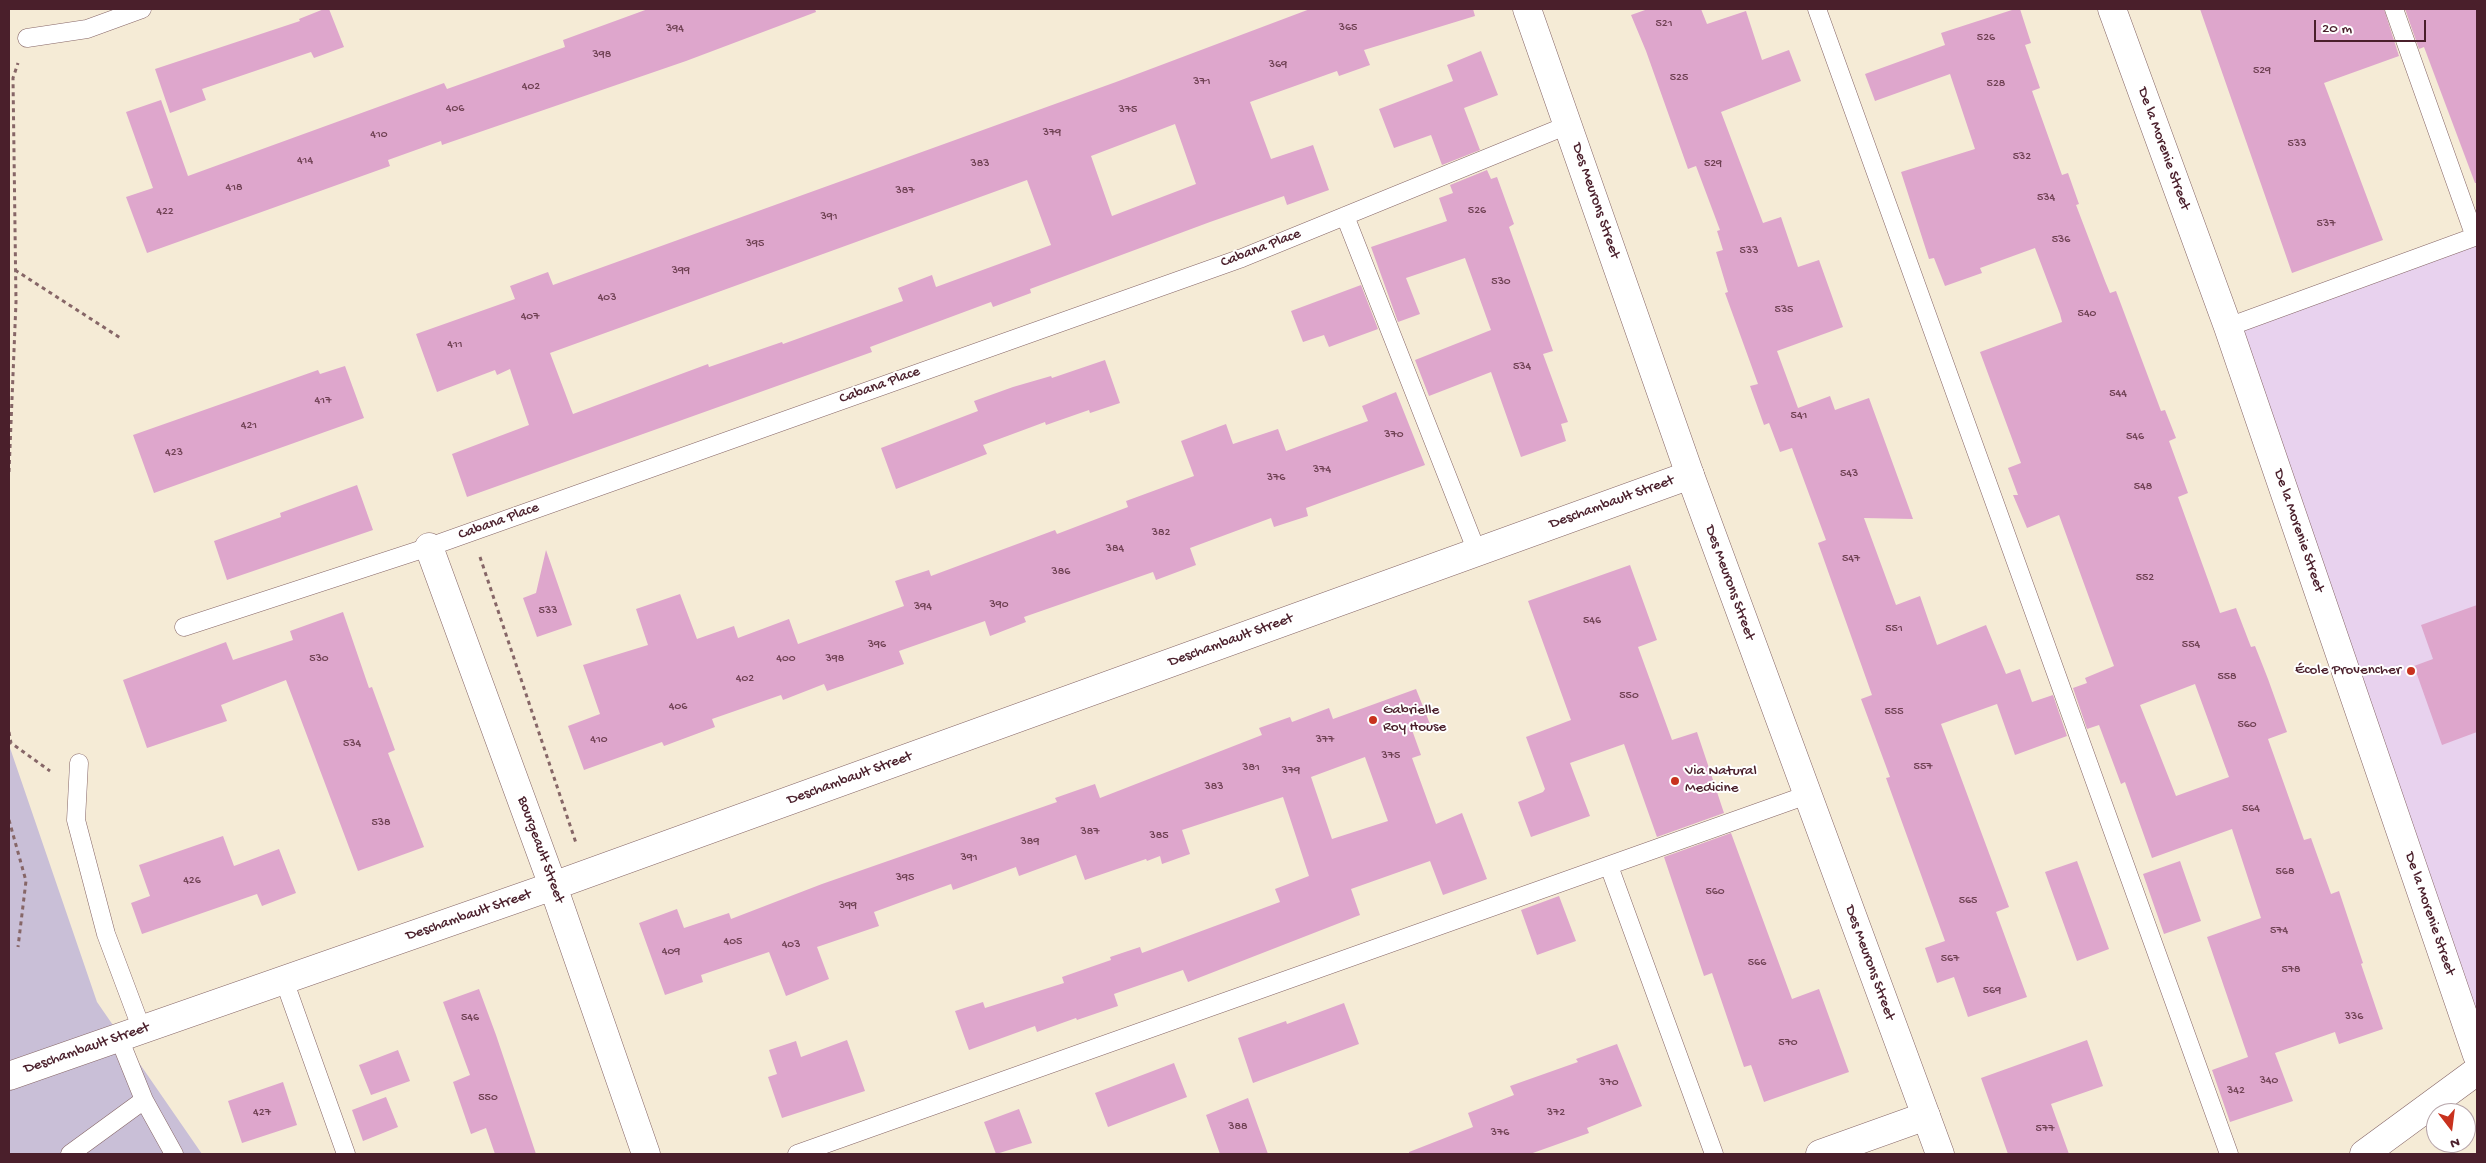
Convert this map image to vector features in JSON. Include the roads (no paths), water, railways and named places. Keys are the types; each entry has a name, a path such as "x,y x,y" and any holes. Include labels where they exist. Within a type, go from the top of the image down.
{"street":[{"name":"Des Meurons Street","path":"1527,9 1690,475 1940,1154"},
{"name":"De la Morenie Street","path":"2112,9 2228,327 2477,1055"},
{"name":"Deschambault Street","path":"9,1076 587,874 1690,475"},
{"name":"Bourgeault Street","path":"429,547 553,886 646,1154"},
{"path":"2364,1154 2477,1071"},
{"path":"1820,1154 1926,1116"}],"lane":[{"path":"26,38 87,29 142,9"},
{"path":"1817,9 2228,1154"},
{"path":"2228,327 2476,237 2394,9"},
{"name":"Cabana Place","path":"184,627 429,547 1242,258 1568,125"},
{"path":"1345,216 1477,552"},
{"path":"79,763 76,820 106,934 144,1100 174,1154"},
{"path":"798,1154 1808,795"},
{"path":"1608,866 1714,1154"},
{"path":"284,980 346,1154"},
{"path":"70,1154 144,1100"}],"place":[{"name":"École Provencher","path":"2411,671"},
{"name":"Gabrielle Roy House","path":"1373,720"},
{"name":"Via Natural Medicine","path":"1675,781"}]}
